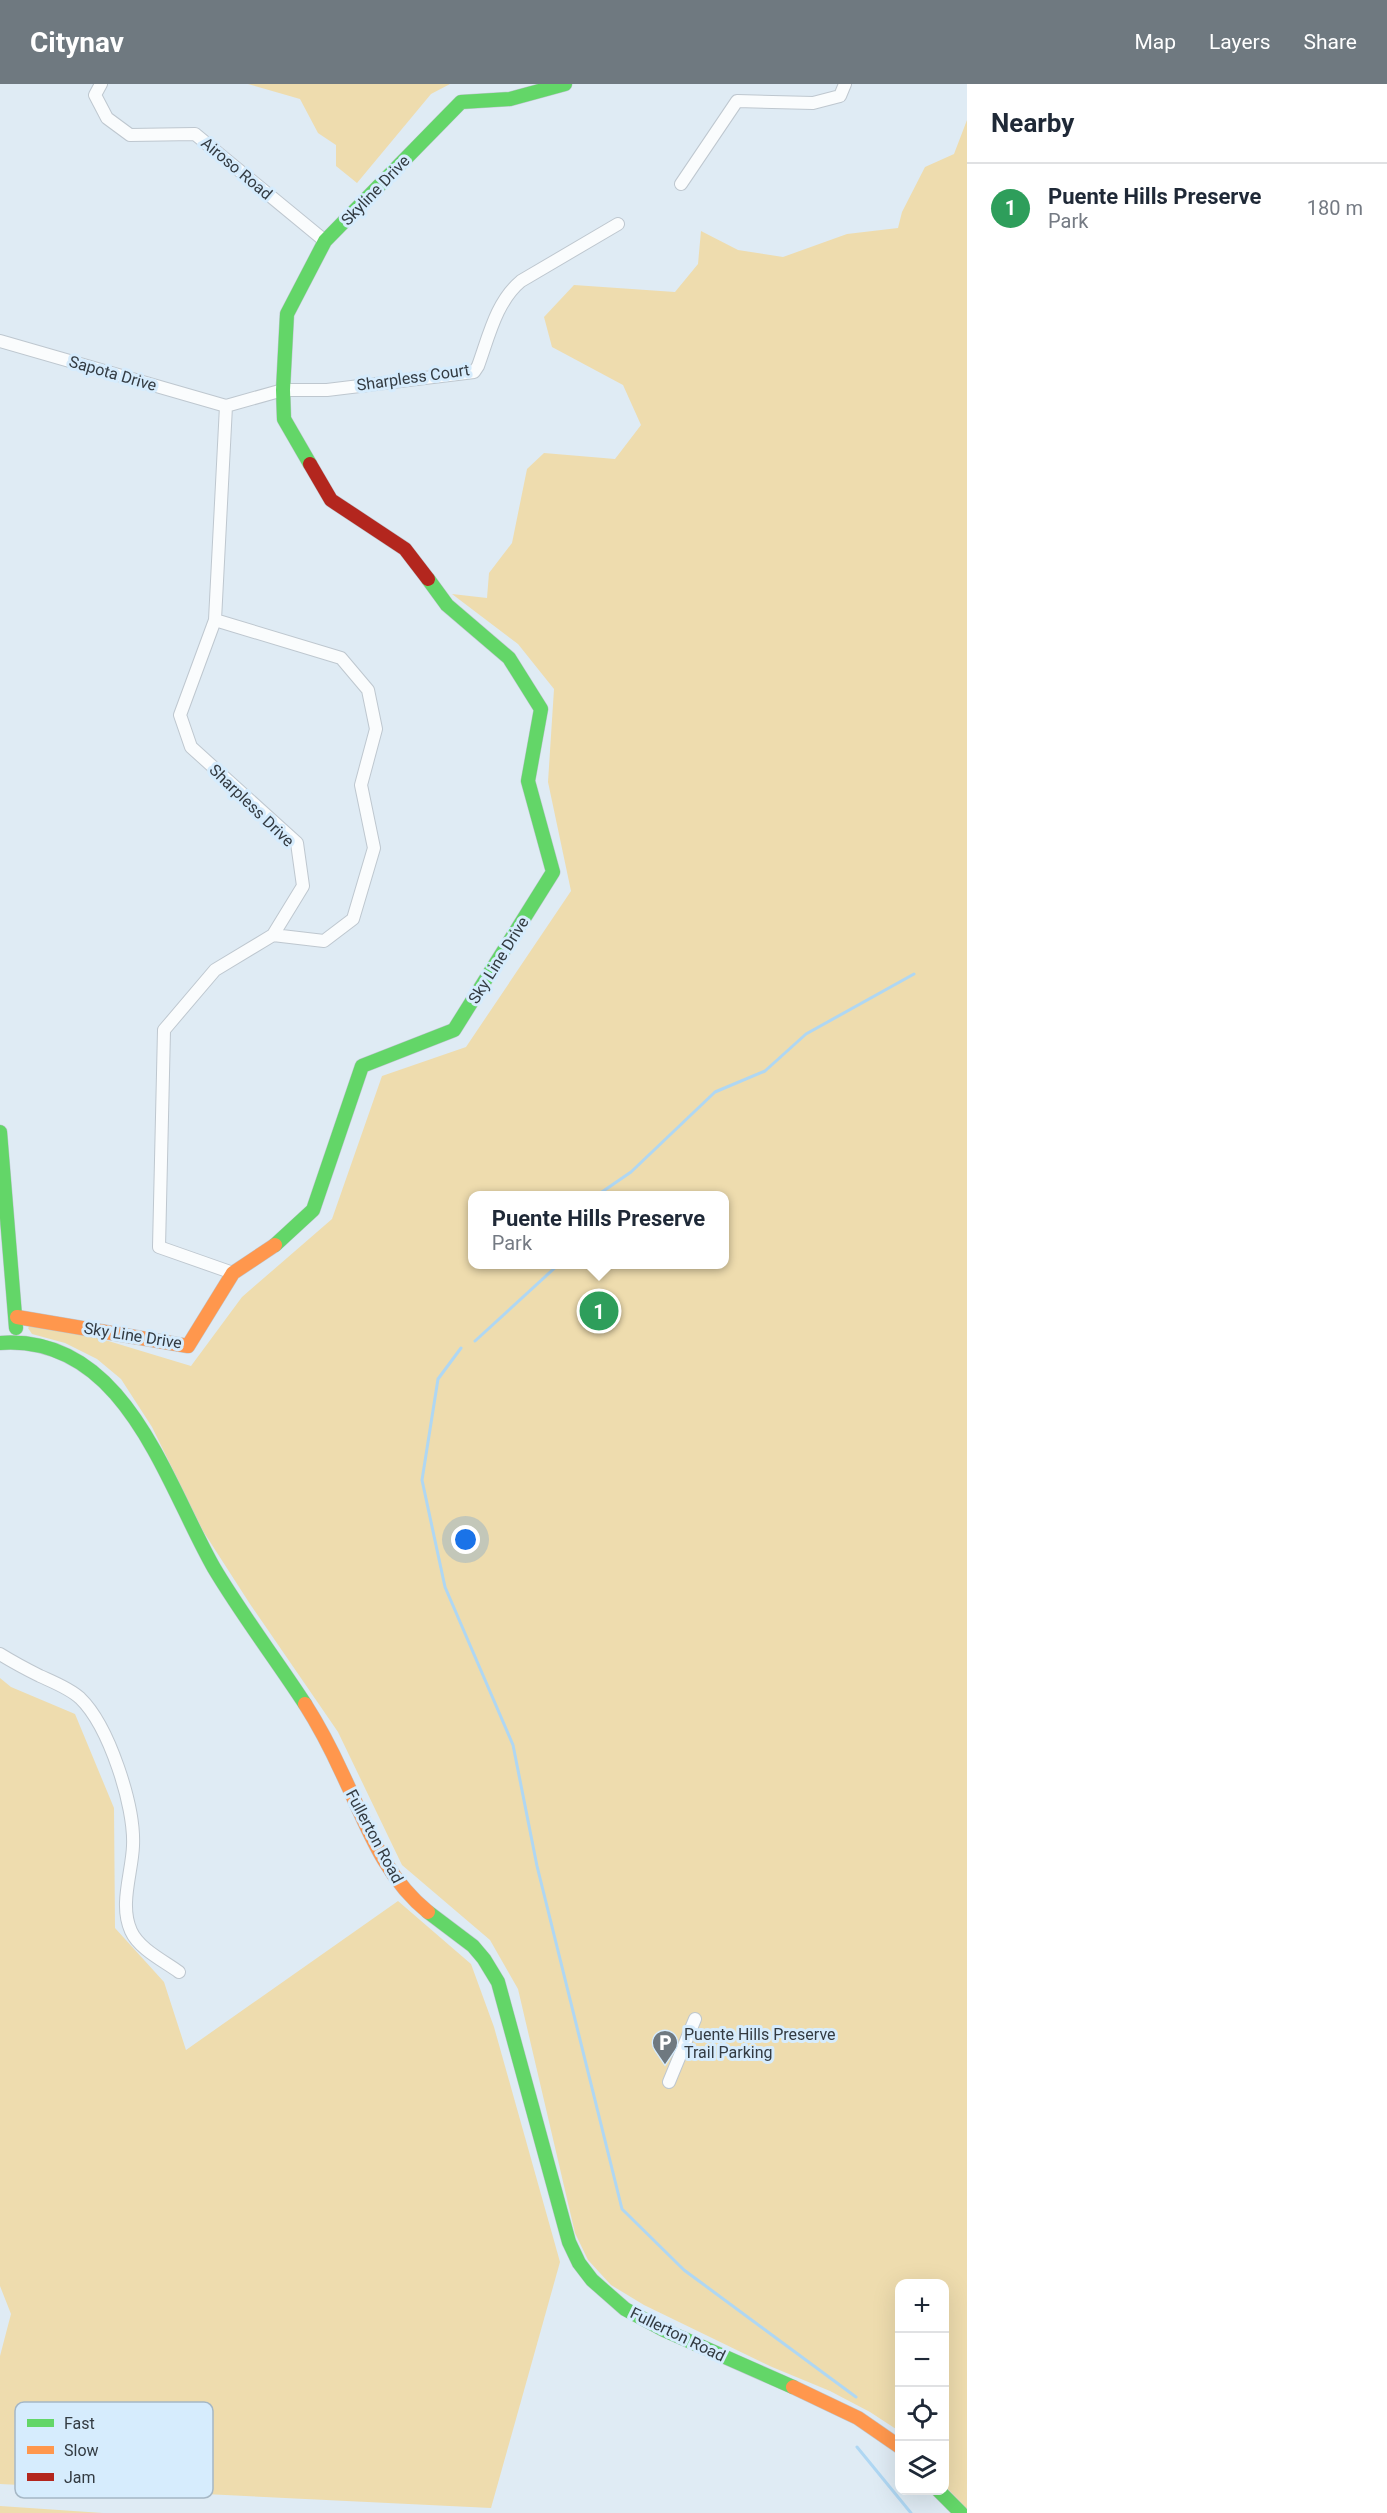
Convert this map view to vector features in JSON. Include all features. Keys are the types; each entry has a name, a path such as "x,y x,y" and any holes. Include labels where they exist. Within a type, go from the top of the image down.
{"street":[{"name":"Airoso Road","path":"100,84 94,95 107,118 130,135 195,134 325,241"},
{"name":"Skyline Drive","path":"283,390 287,315 325,241 461,102 510,99 565,84"},
{"path":"681,184 737,101 813,104 840,96 845,84"},
{"name":"Sharpless Court","path":"283,390 327,390 474,372 500,306 510,291 521,282 618,225"},
{"name":"Sapota Drive","path":"0,341 226,406"},
{"path":"226,406 283,390"},
{"name":"Sky Line Drive","path":"17,1317 188,1346 233,1272 279,1242 313,1210 362,1066 454,1030 553,872 528,781 541,709 509,658 447,605 405,549 331,500 284,419 283,390"},
{"name":"Sharpless Drive","path":"226,406 215,620 180,715 191,747 297,843 303,886 273,936 215,970 164,1030 159,1246 233,1272"},
{"path":"215,620 341,658 368,690 376,729 361,785 374,848 353,919 324,941 273,936"},
{"path":"0,1132 17,1317 15,1341"},
{"name":"Fullerton Road","path":"0,1343 15,1341 48,1349 82,1365 105,1382 127,1406 146,1437 213,1566 325,1738 393,1877 412,1899 470,1944 490,1967 500,1989 523,2066 567,2235 575,2256 591,2280 612,2300 640,2317 842,2409 874,2427 895,2443"},
{"path":"0,1654 75,1694 85,1704 95,1720 119,1771 131,1810 133,1846 126,1905 129,1926 140,1943 179,1972"},
{"path":"669,2082 696,2019"},
{"path":"943,2495 961,2513"}],"shaded area":[{"path":"248,84 450,84 431,94 357,183 336,166 336,145 318,133 300,99"},
{"path":"967,120 967,2509 949,2490 949,2279 895,2279 895,2428 830,2391 772,2367 644,2305 611,2285 588,2260 575,2233 518,1989 490,1940 402,1865 338,1732 203,1531 152,1427 121,1379 97,1359 65,1343 32,1334 28,1328 30,1326 72,1330 191,1366 242,1297 332,1219 382,1076 466,1047 571,891 548,782 554,689 518,644 452,594 487,598 489,573 512,543 527,469 544,453 615,459 641,425 623,385 552,347 544,317 574,285 675,292 698,264 701,231 738,250 783,257 847,234 898,228 902,212 925,167 954,154"},
{"path":"0,1678 11,1687 75,1714 114,1808 115,1928 164,1982 186,2050 398,1901 471,1964 494,2027 560,2262 491,2508 213,2494 213,2402 15,2402 15,2485 0,2484 0,2356 11,2314 0,2286"},
{"path":"0,2506 103,2513 0,2513"}],"waterway":[{"path":"603,1191 631,1172 715,1092 765,1071 806,1034 914,974"},
{"path":"475,1341 554,1269"},
{"path":"461,1348 438,1379 422,1480 445,1587 513,1745 537,1866 622,2209 684,2270 856,2397"},
{"path":"857,2447 911,2513"}],"traffic: fast":[{"path":"310,464 284,419 283,390 287,314 325,241 461,102 510,99 565,84"},
{"path":"275,1245 313,1210 362,1066 454,1030 553,872 528,781 541,709 509,658 447,605 428,579"},
{"path":"0,1132 16,1328"},
{"path":"0,1343 43,1347 79,1362 110,1388 136,1420 158,1457 214,1568 305,1704"},
{"path":"428,1912 473,1946 498,1982 569,2242 579,2263 592,2280 625,2309 664,2330 793,2387"},
{"path":"943,2495 961,2513"}],"traffic: slow":[{"path":"17,1317 188,1346 233,1273 275,1245"},
{"path":"305,1704 329,1746 387,1865 412,1898 428,1912"},
{"path":"793,2387 858,2418 895,2444"}],"traffic: jam":[{"path":"310,464 331,500 405,549 428,579"}],"place":[{"name":"Puente Hills Preserve","path":"599,1311"},
{"name":"Puente Hills Preserve Trail Parking","path":"665,2066"}]}
